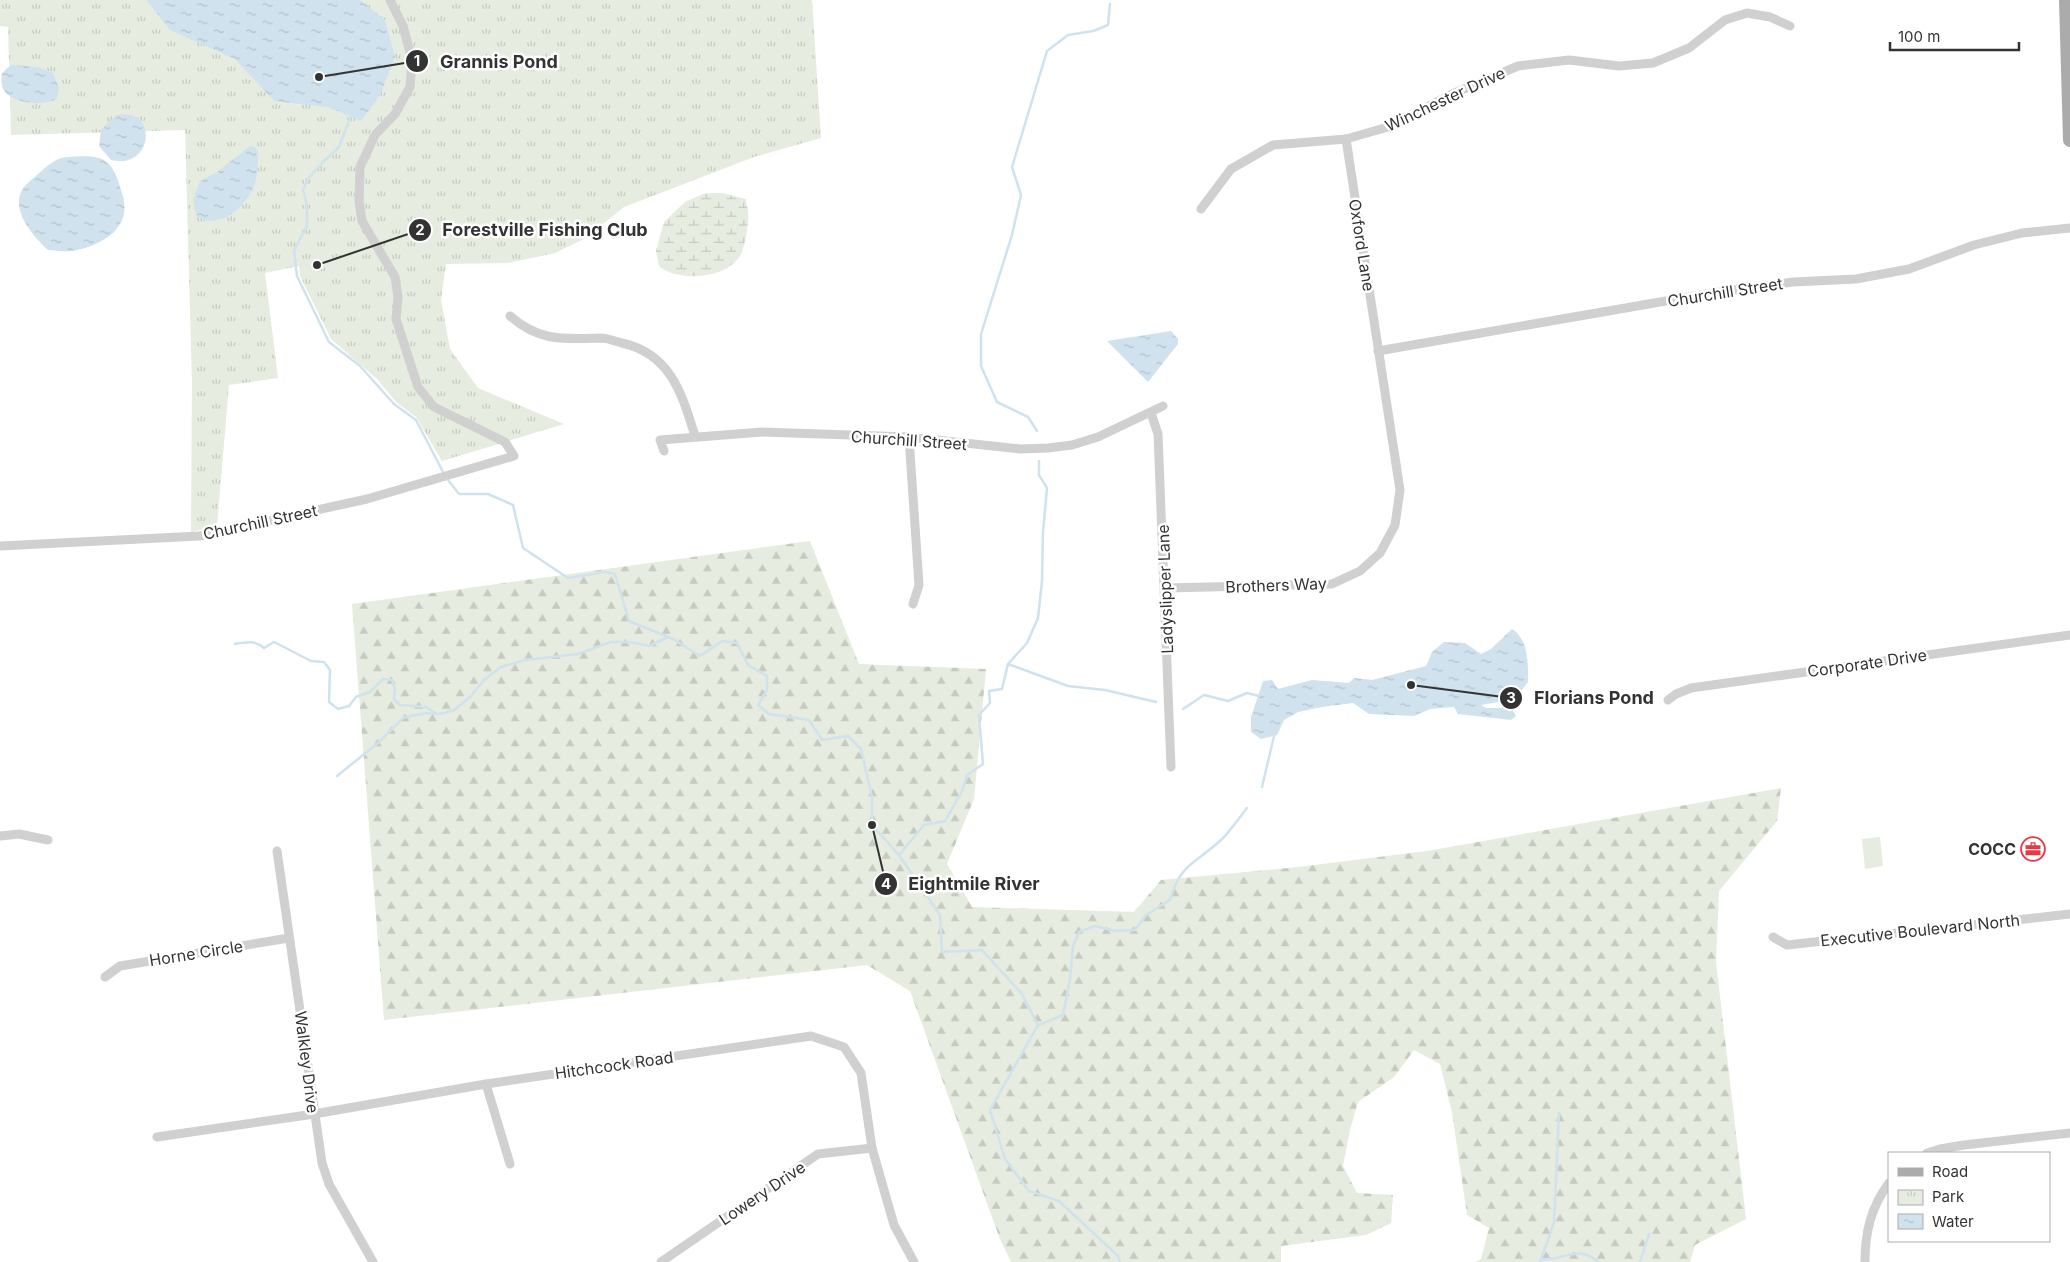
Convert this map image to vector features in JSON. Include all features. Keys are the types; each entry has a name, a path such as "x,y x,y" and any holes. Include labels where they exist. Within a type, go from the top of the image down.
{"main road":[{"path":"2066,0 2070,140"}],"street":[{"name":"Churchill Street","path":"0,546 199,536 367,499 514,456 505,442 434,407 418,387 396,319 398,297 395,277 362,221 359,201 360,167 376,135 395,114 410,87 412,60 403,26 390,0"},
{"name":"Winchester Drive","path":"1201,210 1231,169 1273,145 1346,140 1388,127 1450,95 1518,66 1569,60 1619,66 1653,64 1689,48 1725,20 1747,13 1770,17 1790,26"},
{"name":"Oxford Lane","path":"1346,140 1378,351"},
{"name":"Churchill Street","path":"1378,351 1706,294 1793,282 1865,277 1909,269 1974,245 2022,233 2070,228"},
{"path":"510,316 541,336 571,339 603,338 638,347 664,365 682,394 695,436"},
{"name":"Brothers Way","path":"1165,588 1332,584 1360,571 1380,553 1395,525 1400,490 1378,351"},
{"name":"Churchill Street","path":"664,451 660,440 762,432 909,437 1020,449 1048,448 1072,445 1098,437 1163,406"},
{"name":"Ladyslipper Lane","path":"1151,413 1158,434 1171,767"},
{"path":"909,437 919,585 913,604"},
{"name":"Corporate Drive","path":"1668,700 1676,694 1691,688 2070,635"},
{"path":"0,836 18,834 48,840"},
{"name":"Walkley Drive","path":"277,851 300,1000 322,1164 329,1184 373,1262"},
{"name":"Executive Boulevard North","path":"1773,937 1787,945 2070,914"},
{"name":"Horne Circle","path":"105,977 120,966 289,938"},
{"name":"Hitchcock Road","path":"157,1137 314,1114 486,1084 811,1036 844,1047 862,1073 872,1148 894,1225 914,1262"},
{"path":"486,1084 510,1164"},
{"path":"1930,1152 1951,1146 2070,1134"},
{"name":"Lowery Drive","path":"661,1262 818,1154 872,1148"},
{"path":"1865,1262 1866,1237 1871,1214 1878,1198 1888,1184"}],"green space":[{"path":"0,0 812,0 821,138 754,157 624,207 584,239 555,253 508,263 446,264 441,300 450,349 478,388 564,424 442,461 416,417 396,402 377,379 331,339 300,276 299,266 265,273 278,378 229,385 217,526 191,532 192,382 185,130 11,135 8,27 0,26"},
{"path":"722,193 746,199 748,210 747,231 742,252 736,261 727,268 704,276 679,275 659,266 656,251 664,222 685,202 703,194"},
{"path":"810,541 859,664 986,669 974,799 947,864 972,907 1134,912 1161,880 1298,867 1427,851 1781,788 1777,821 1719,891 1716,962 1746,1219 1695,1245 1690,1262 1475,1262 1481,1259 1489,1228 1467,1215 1452,1112 1440,1064 1414,1050 1394,1077 1358,1102 1343,1166 1357,1193 1393,1195 1391,1223 1366,1235 1281,1246 1281,1262 1011,1262 1000,1239 910,991 867,965 384,1020 352,604"},
{"path":"1880,837 1883,866 1865,869 1862,839"}],"water":[{"path":"146,0 360,0 385,20 395,57 380,95 361,121 328,107 274,101 235,59 170,30"},
{"path":"11,65 38,67 53,73 59,88 57,99 45,103 30,103 10,96 4,90 1,78 2,73"},
{"path":"116,115 130,115 139,120 145,128 146,138 143,148 136,156 125,161 111,160 99,146 101,130"},
{"path":"250,146 255,147 258,151 258,168 254,186 245,202 222,219 214,221 205,220 196,216 193,200 200,181 217,172"},
{"path":"67,157 91,157 108,163 115,172 119,183 124,200 124,213 116,230 100,242 71,251 48,250 26,224 19,208 19,200 22,189 28,183 51,163"},
{"path":"1171,331 1178,339 1178,344 1148,382 1107,341"},
{"path":"1512,629 1522,639 1525,646 1528,682 1515,699 1481,705 1486,708 1511,708 1516,716 1511,720 1458,714 1454,707 1430,709 1414,716 1369,714 1353,703 1298,712 1284,720 1277,735 1261,739 1251,732 1251,717 1263,681 1272,680 1278,689 1312,680 1349,683 1354,678 1372,680 1426,666 1432,652 1444,642 1465,643 1481,654 1491,649"}],"waterway":[{"path":"1037,431 1028,417 997,402 981,366 981,334 1012,235 1021,195 1012,167 1047,51 1068,35 1093,31 1108,25 1110,4"},
{"path":"352,113 339,147 308,179 303,190 307,205 307,226 294,250 297,276 329,342 360,366 394,404 416,420 443,472"},
{"path":"899,855 924,825 945,821 962,791 967,775 983,764 979,715 990,703 989,691 1002,689 1008,664 1027,643 1038,618 1047,488 1039,475 1039,461"},
{"path":"448,480 459,494 488,494 513,505 523,548 568,578 605,572 615,574 629,621 673,639 700,656 722,641 737,643 748,665 767,676 767,690 758,705 769,714 809,720 822,740 848,736 861,749 872,797 872,825 899,855 940,915 942,952 982,950 1022,994 1038,1025 990,1110 1005,1159 1029,1191 1059,1201 1118,1256 1120,1262"},
{"path":"337,776 378,743 403,718 425,713 440,714 454,710 470,697 484,680 501,667 525,660 578,654 611,642 630,642 649,646 668,637"},
{"path":"235,644 247,642 261,645 264,648 274,642 311,661 324,662 330,670 329,702 338,709 349,706 356,697 370,692 383,679 392,680 395,689 394,699 400,705 426,707 435,713"},
{"path":"1008,664 1068,686 1105,690 1156,702"},
{"path":"1183,709 1204,695 1228,701 1247,693 1259,696"},
{"path":"1262,787 1275,732"},
{"path":"1039,1025 1063,1015 1070,980 1073,946 1079,932 1095,926 1115,931 1135,930 1146,915 1170,900 1174,888 1184,871 1222,839 1247,808"},
{"path":"1540,1262 1554,1223 1559,1113"},
{"path":"1640,1262 1649,1234"},
{"path":"1541,1259 1557,1258 1577,1253 1598,1262"}],"place":[{"name":"Grannis Pond","path":"319,77"},
{"name":"Forestville Fishing Club","path":"317,265"},
{"name":"Florians Pond","path":"1411,685"},
{"name":"Eightmile River","path":"872,825"},
{"name":"COCC","path":"2033,849"}]}
